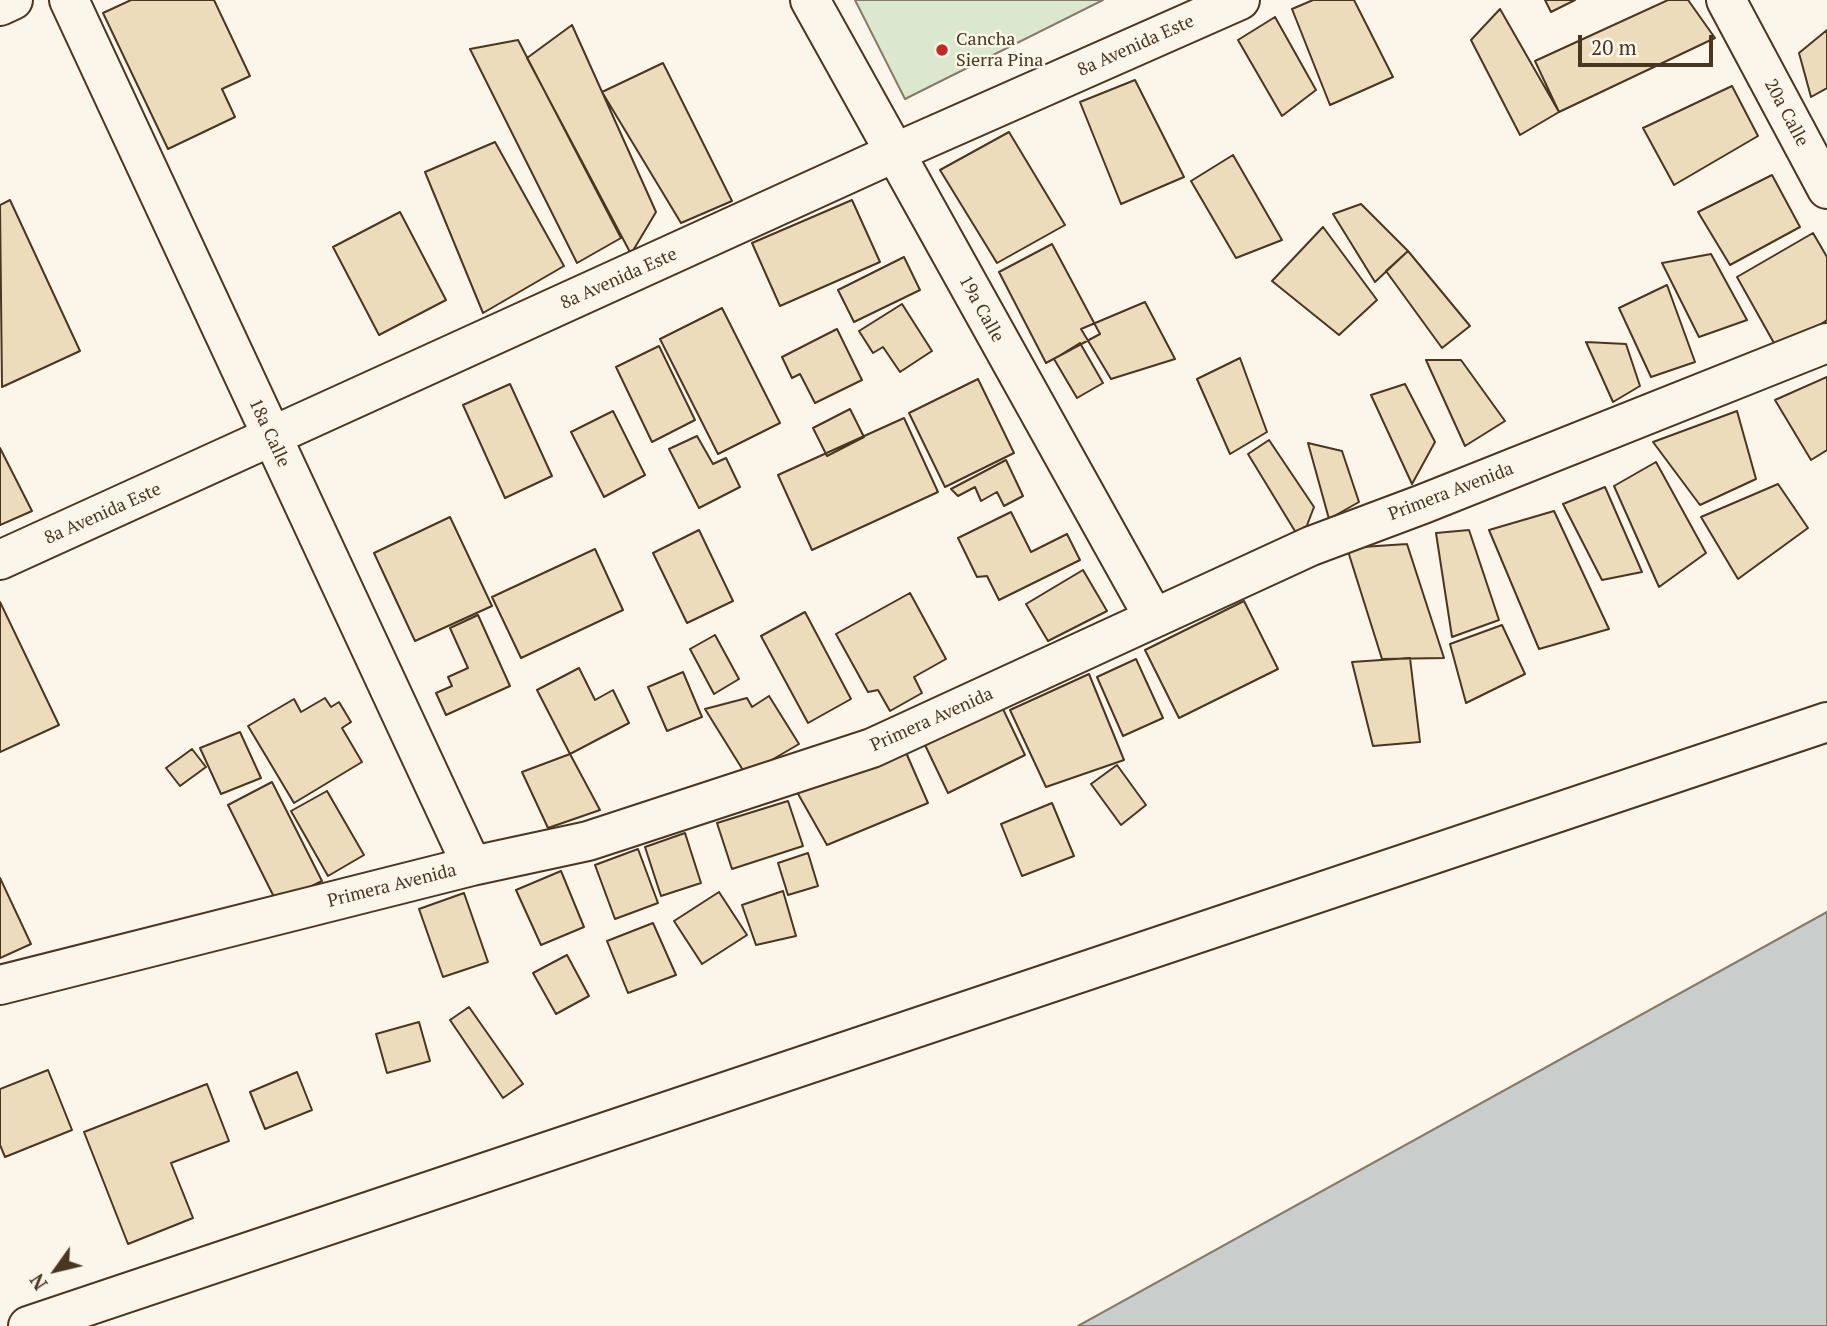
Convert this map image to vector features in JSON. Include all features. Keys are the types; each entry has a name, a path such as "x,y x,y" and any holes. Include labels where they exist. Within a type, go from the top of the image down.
{"street":[{"path":"0,6 13,0"},
{"name":"18a Calle","path":"69,0 472,866"},
{"name":"19a Calle","path":"810,0 1154,618"},
{"name":"8a Avenida Este","path":"0,561 894,153 1240,0"},
{"name":"20a Calle","path":"1726,0 1827,189"},
{"name":"Primera Avenida","path":"0,985 472,866 588,841 872,748 1311,546 1827,343"},
{"path":"28,1326 1827,722"}],"green space":[{"name":"Cancha Sierra Pina","path":"855,0 1103,0 905,99"}],"shaded area":[{"path":"1827,912 1827,1326 1078,1326"}],"building":[{"path":"131,0 214,0 250,76 222,89 235,117 168,149 103,13"},
{"path":"1313,0 1354,0 1393,77 1330,105 1292,9"},
{"path":"1545,0 1575,0 1551,12"},
{"path":"1668,0 1688,0 1715,38 1559,112 1535,61"},
{"path":"1500,9 1559,112 1520,135 1471,40"},
{"path":"1275,17 1316,90 1282,116 1238,40"},
{"path":"572,25 656,212 631,254 527,58"},
{"path":"1827,30 1827,88 1811,97 1799,53"},
{"path":"518,40 621,238 577,263 470,49"},
{"path":"663,63 732,201 681,223 602,92"},
{"path":"1135,80 1184,177 1121,204 1080,102"},
{"path":"1732,86 1758,136 1674,185 1643,128"},
{"path":"1009,132 1065,225 997,263 940,170"},
{"path":"495,142 564,266 483,313 425,172"},
{"path":"1233,155 1282,240 1236,258 1191,181"},
{"path":"1772,175 1800,227 1730,265 1698,212"},
{"path":"10,200 80,351 2,387 0,205"},
{"path":"852,200 880,262 780,306 752,243"},
{"path":"1361,204 1408,251 1375,282 1333,214"},
{"path":"400,212 446,300 379,335 333,247"},
{"path":"1323,227 1377,300 1339,335 1272,281"},
{"path":"1813,233 1827,257 1827,320 1779,352 1737,277"},
{"path":"1052,244 1100,334 1046,363 999,272"},
{"path":"1408,251 1470,326 1442,348 1386,271"},
{"path":"1711,254 1747,320 1699,337 1662,263"},
{"path":"904,257 920,290 854,322 838,290"},
{"path":"1667,285 1695,362 1651,377 1619,308"},
{"path":"1145,302 1175,359 1111,379 1081,329"},
{"path":"902,304 932,351 900,372 883,347 873,353 859,331"},
{"path":"722,308 780,423 718,454 660,339"},
{"path":"837,329 862,380 815,403 800,374 792,378 782,357"},
{"path":"1586,342 1626,344 1640,386 1613,402"},
{"path":"1080,343 1103,383 1077,398 1054,359"},
{"path":"659,346 695,420 652,442 616,367"},
{"path":"1240,358 1267,432 1230,454 1197,379"},
{"path":"1426,360 1461,360 1505,421 1465,446"},
{"path":"1827,377 1827,450 1811,460 1775,400"},
{"path":"978,379 1014,453 945,487 909,413"},
{"path":"510,384 552,476 505,498 463,405"},
{"path":"1405,384 1435,442 1412,484 1371,395"},
{"path":"850,409 864,437 827,456 813,428"},
{"path":"613,411 645,475 604,497 571,432"},
{"path":"1737,411 1756,479 1700,505 1653,442"},
{"path":"904,418 938,492 812,550 778,475"},
{"path":"697,436 713,464 726,458 740,487 699,508 669,449"},
{"path":"1269,440 1314,507 1301,541 1248,454"},
{"path":"1308,443 1342,451 1359,502 1329,519"},
{"path":"0,448 32,511 0,525"},
{"path":"1006,460 1023,496 1004,506 997,492 981,501 975,487 958,496 951,489"},
{"path":"1656,462 1706,553 1659,587 1614,486"},
{"path":"1778,484 1808,528 1738,579 1701,517"},
{"path":"1605,487 1642,572 1602,580 1563,504"},
{"path":"1554,511 1609,629 1539,649 1489,530"},
{"path":"1011,512 1031,552 1067,534 1080,560 999,600 987,576 977,577 958,538"},
{"path":"450,517 492,606 415,641 374,553"},
{"path":"699,530 733,601 687,623 653,553"},
{"path":"1469,530 1499,620 1452,637 1436,533"},
{"path":"1407,544 1444,658 1382,659 1347,548"},
{"path":"595,549 623,610 521,658 492,597"},
{"path":"1083,570 1107,611 1048,641 1026,604"},
{"path":"910,593 946,659 914,677 922,693 890,711 878,690 868,692 836,634"},
{"path":"1244,601 1278,669 1179,718 1145,650"},
{"path":"0,602 59,725 0,752"},
{"path":"805,612 851,699 808,723 761,636"},
{"path":"478,615 510,686 446,715 436,693 452,686 448,677 468,668 450,628"},
{"path":"1502,625 1525,674 1466,703 1450,644"},
{"path":"715,635 739,679 714,694 690,649"},
{"path":"1410,658 1420,742 1373,746 1352,662"},
{"path":"1136,659 1163,718 1123,736 1097,677"},
{"path":"579,668 595,700 613,690 629,723 570,754 537,690"},
{"path":"683,672 702,717 667,731 648,687"},
{"path":"1089,674 1124,760 1046,787 1010,710"},
{"path":"769,696 799,744 746,775 705,709 747,698 752,707"},
{"path":"325,698 331,707 339,702 351,722 342,728 362,762 294,803 248,726 294,699 301,712"},
{"path":"1002,707 1025,755 948,793 925,745"},
{"path":"240,732 261,778 221,794 200,748"},
{"path":"904,748 928,803 827,845 797,792"},
{"path":"192,749 206,767 180,786 166,768"},
{"path":"570,754 600,810 548,828 522,772"},
{"path":"1117,765 1146,805 1121,825 1091,784"},
{"path":"272,782 322,881 277,903 228,805"},
{"path":"327,791 364,855 328,876 291,811"},
{"path":"788,801 803,846 732,869 717,823"},
{"path":"1052,803 1074,856 1022,876 1001,824"},
{"path":"685,833 701,883 661,896 645,847"},
{"path":"638,849 658,903 615,919 595,865"},
{"path":"808,853 818,886 788,895 778,863"},
{"path":"561,871 584,927 541,945 516,890"},
{"path":"0,878 31,944 0,958"},
{"path":"783,891 796,936 756,945 742,905"},
{"path":"719,892 747,935 702,964 674,921"},
{"path":"464,893 488,962 443,977 419,909"},
{"path":"653,923 676,975 628,993 607,941"},
{"path":"567,955 589,996 556,1014 533,973"},
{"path":"469,1007 523,1084 503,1098 450,1020"},
{"path":"419,1022 430,1061 387,1073 376,1034"},
{"path":"48,1070 72,1130 5,1157 0,1145 0,1089"},
{"path":"297,1072 312,1110 265,1129 250,1092"},
{"path":"207,1084 229,1141 171,1163 193,1218 128,1244 84,1132"}],"place":[{"name":"Cancha Sierra Pina","path":"942,50"}]}
